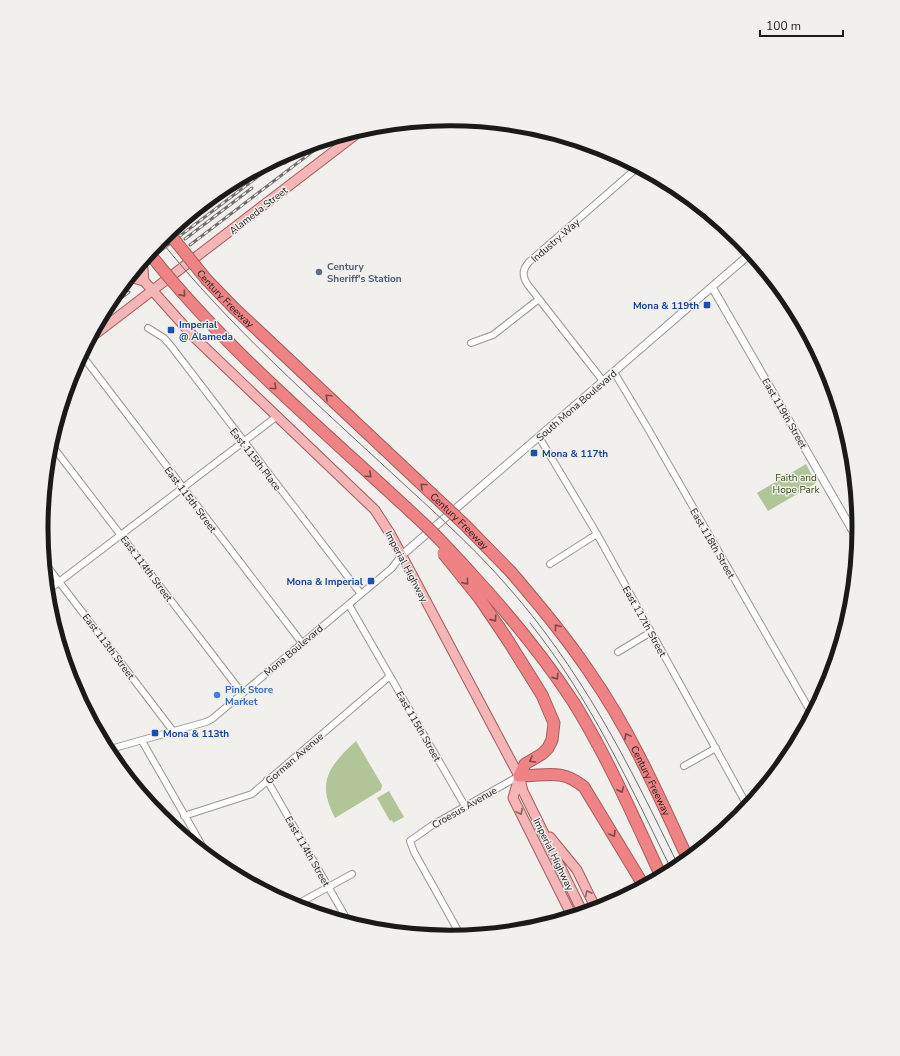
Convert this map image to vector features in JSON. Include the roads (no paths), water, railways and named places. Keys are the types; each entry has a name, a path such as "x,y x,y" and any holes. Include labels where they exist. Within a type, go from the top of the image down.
{"highway":[{"name":"Century Freeway","path":"173,238 206,279 234,308 465,524 511,572 556,624 591,674 640,760 685,854"},
{"path":"153,258 184,295 232,346 427,527 445,556 543,658 574,704 611,769 659,871"},
{"path":"484,596 538,689 554,723 552,740 548,748 542,754 524,764 519,776 553,773 563,774 574,778 584,787 641,881"}],"main road":[{"name":"Alameda Street","path":"99,332 350,139"},
{"name":"Imperial Highway","path":"143,268 144,281"},
{"name":"Imperial Highway","path":"135,279 144,281 195,338 375,510 402,556 519,776 523,791 581,908"},
{"path":"519,776 513,798 570,912"},
{"path":"540,825 577,870 593,903"}],"street":[{"name":"Industry Way","path":"603,382 539,299 524,277 524,269 634,170"},
{"name":"South Mona Boulevard","path":"402,556 746,257"},
{"name":"East 119th Street","path":"712,287 852,530"},
{"path":"471,342 492,335 539,299"},
{"name":"East 115th Place","path":"148,328 164,338 171,346 361,594"},
{"name":"East 115th Street","path":"85,359 302,643"},
{"name":"East 118th Street","path":"614,372 648,427 809,709"},
{"path":"52,587 276,416"},
{"name":"East 117th Street","path":"539,437 597,534 745,801"},
{"name":"East 114th Street","path":"56,451 242,693"},
{"path":"550,564 597,534"},
{"name":"Mona Boulevard","path":"114,748 208,721 349,605 392,568 402,556"},
{"name":"East 113th Street","path":"50,569 173,731"},
{"name":"East 115th Street","path":"349,605 465,806"},
{"path":"618,652 651,632"},
{"name":"Gorman Avenue","path":"184,816 252,794 390,676"},
{"path":"142,741 200,843"},
{"path":"684,766 716,748"},
{"name":"Croesus Avenue","path":"458,930 414,852 410,841 465,806 519,776"},
{"name":"East 114th Street","path":"268,780 344,915"},
{"path":"302,901 352,874"}],"tram line":[{"path":"165,245 215,303 244,333 463,540 502,580 530,613 556,647 601,717 641,790 676,860"},
{"path":"530,623 572,681 608,743 669,865"}],"railway":[{"path":"190,245 316,149"},
{"path":"285,163 289,160"},
{"path":"158,253 266,170"},
{"path":"185,239 252,188"},
{"path":"120,299 129,292"}],"place":[{"name":"Century Sheriff's Station","path":"319,272"},
{"name":"Mona & 119th","path":"707,305"},
{"name":"Imperial @ Alameda","path":"171,330"},
{"name":"Mona & 117th","path":"534,453"},
{"name":"Mona & Imperial","path":"371,581"},
{"name":"Pink Store Market","path":"217,695"},
{"name":"Mona & 113th","path":"155,733"}],"park label":[{"name":"Faith and Hope Park","path":"796,482"}]}
